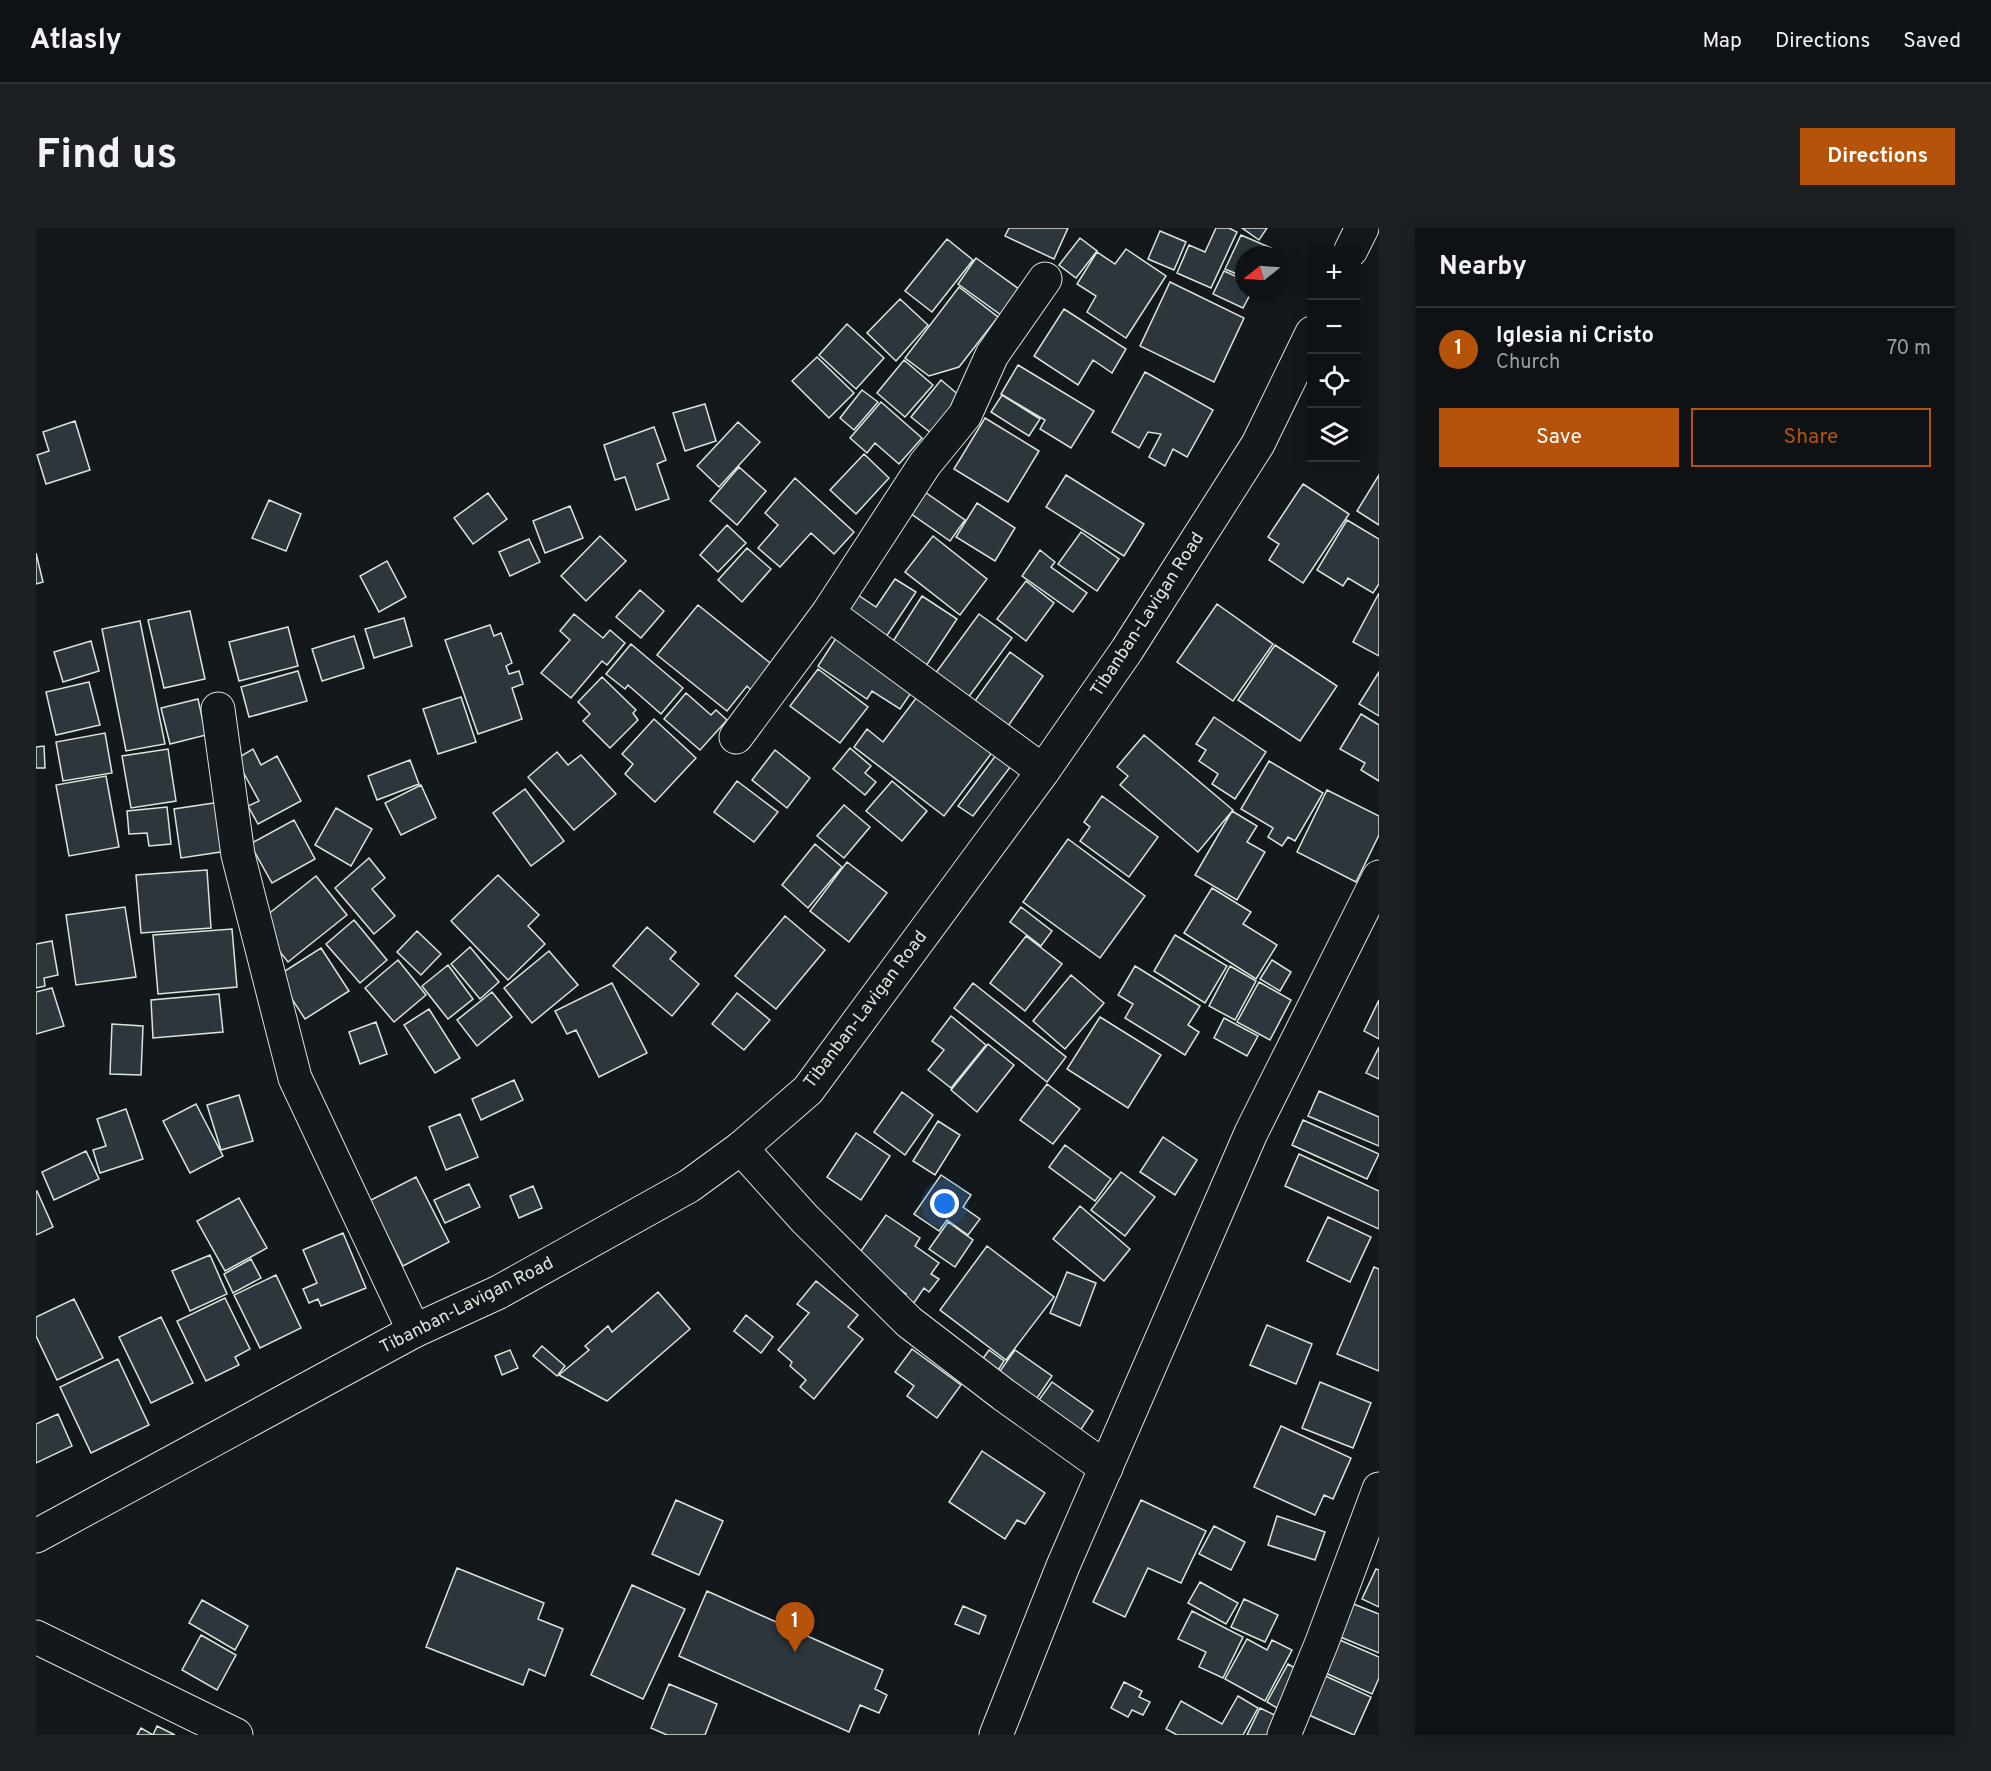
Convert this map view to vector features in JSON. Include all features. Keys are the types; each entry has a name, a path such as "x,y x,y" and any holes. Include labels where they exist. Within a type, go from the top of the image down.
{"street":[{"path":"1353,246 1362,228"},
{"path":"736,737 828,613 925,464 964,415 992,355 1045,279"},
{"name":"Tibanban-Lavigan Road","path":"36,1536 414,1331 499,1292 688,1186 741,1148 808,1090 1043,771 1126,650 1258,444 1307,341"},
{"path":"828,613 1043,771"},
{"path":"218,708 238,855 295,1078 414,1331"},
{"path":"996,1735 1063,1566 1251,1132 1379,877"},
{"path":"741,1148 805,1219 909,1322 1004,1395 1106,1468"},
{"path":"1284,1735 1322,1642 1379,1489"},
{"path":"36,1637 236,1735"}],"building":[{"path":"1009,228 1068,228 1054,259 1005,236"},
{"path":"1216,228 1229,228 1237,232 1211,288 1177,273 1189,245 1205,252"},
{"path":"1242,228 1267,228 1259,240"},
{"path":"1160,231 1186,242 1174,270 1148,259"},
{"path":"1241,235 1266,246 1236,246"},
{"path":"1080,238 1097,251 1076,278 1059,265"},
{"path":"947,239 973,260 932,312 905,291"},
{"path":"1235,248 1235,273 1225,269"},
{"path":"1126,249 1166,276 1126,338 1087,312 1096,296 1077,284 1097,252 1115,264"},
{"path":"976,258 1019,289 1001,315 958,284"},
{"path":"1224,271 1235,276 1235,300 1247,300 1243,308 1213,294"},
{"path":"1170,282 1244,318 1214,382 1140,346"},
{"path":"959,287 998,317 959,367 929,376 905,358"},
{"path":"900,299 928,325 896,361 867,333"},
{"path":"1064,309 1126,349 1112,373 1093,360 1078,385 1034,356"},
{"path":"847,324 884,358 856,389 819,355"},
{"path":"817,357 854,393 829,418 792,381"},
{"path":"904,360 933,385 905,417 877,393"},
{"path":"1018,365 1094,411 1071,448 1040,429 1045,420 1001,394"},
{"path":"1145,372 1213,410 1187,457 1173,449 1165,466 1149,457 1161,434 1148,432 1139,448 1112,432"},
{"path":"941,380 960,396 931,433 911,417"},
{"path":"862,390 878,402 854,430 840,418"},
{"path":"1002,395 1040,419 1029,436 991,412"},
{"path":"881,402 922,438 899,464 875,443 867,453 850,438"},
{"path":"705,404 716,441 685,451 673,413"},
{"path":"985,418 1039,451 1008,502 954,469"},
{"path":"75,421 90,470 46,484 37,455 49,451 43,432"},
{"path":"738,422 760,442 719,487 697,466"},
{"path":"654,427 666,460 657,464 669,499 636,510 625,477 615,480 604,445"},
{"path":"864,454 889,478 856,514 830,490"},
{"path":"739,467 766,491 737,525 710,501"},
{"path":"1066,475 1144,524 1124,556 1046,507"},
{"path":"1379,475 1379,525 1357,511"},
{"path":"795,478 854,532 834,554 811,533 780,567 758,548 778,525 765,513"},
{"path":"1303,484 1349,514 1303,583 1269,560 1279,544 1268,537"},
{"path":"922,490 965,520 950,541 907,511"},
{"path":"488,493 507,519 473,544 454,518"},
{"path":"269,500 301,514 286,551 252,538"},
{"path":"977,503 1015,528 995,561 956,537"},
{"path":"570,506 583,538 545,553 533,521"},
{"path":"1347,520 1379,539 1379,584 1373,593 1348,578 1343,586 1317,570"},
{"path":"727,525 746,543 718,572 700,555"},
{"path":"1081,532 1119,559 1097,591 1058,564"},
{"path":"600,536 626,561 586,601 561,576"},
{"path":"933,536 987,579 960,615 905,572"},
{"path":"529,539 540,562 510,576 499,552"},
{"path":"747,548 771,569 742,602 718,580"},
{"path":"1040,550 1055,562 1051,567 1087,593 1073,612 1022,576"},
{"path":"36,553 43,582 36,584"},
{"path":"387,561 406,597 379,612 360,576"},
{"path":"895,579 916,592 886,637 845,610 855,593 876,607"},
{"path":"1026,581 1054,603 1026,641 997,619"},
{"path":"640,590 664,611 641,638 616,617"},
{"path":"1379,593 1379,656 1353,642"},
{"path":"922,596 957,619 924,669 890,646"},
{"path":"1217,604 1273,644 1233,701 1177,662"},
{"path":"698,605 774,666 753,692 747,686 727,711 657,655"},
{"path":"190,611 205,679 164,688 148,620"},
{"path":"574,614 603,638 610,630 625,643 607,665 602,661 571,698 541,673 570,640 560,631"},
{"path":"979,614 1012,638 965,702 932,678"},
{"path":"404,618 412,646 374,658 365,629"},
{"path":"140,621 165,744 126,751 102,629"},
{"path":"490,625 494,636 501,633 512,663 506,666 509,674 519,671 523,684 512,688 522,719 478,734 445,640"},
{"path":"288,627 298,666 239,681 229,642"},
{"path":"840,632 917,684 900,709 872,691 867,699 818,666"},
{"path":"354,636 364,668 322,681 312,649"},
{"path":"91,641 99,671 63,682 54,652"},
{"path":"631,644 683,688 661,714 628,685 625,689 606,674"},
{"path":"1275,645 1337,686 1300,741 1238,700"},
{"path":"1010,652 1043,676 1006,729 972,705"},
{"path":"818,669 868,707 840,743 790,706"},
{"path":"298,671 307,701 249,717 241,687"},
{"path":"1379,672 1379,716 1359,704"},
{"path":"602,677 636,710 633,713 638,720 610,748 583,721 590,714 578,702"},
{"path":"89,682 100,725 56,735 46,692"},
{"path":"923,689 997,746 944,816 854,747 867,729 883,742"},
{"path":"686,693 711,715 716,710 727,720 700,750 664,719"},
{"path":"461,697 476,742 438,754 423,709"},
{"path":"198,699 206,735 170,744 161,708"},
{"path":"1361,714 1379,725 1379,781 1361,770 1365,763 1340,749"},
{"path":"1214,717 1266,752 1235,799 1212,784 1218,774 1199,761 1206,750 1196,744"},
{"path":"654,719 696,758 655,802 625,774 633,764 622,754"},
{"path":"105,733 112,773 63,781 56,742"},
{"path":"1144,735 1233,810 1198,852 1120,785 1128,776 1117,767"},
{"path":"44,746 45,768 36,768 36,747"},
{"path":"850,748 871,766 865,773 876,782 865,795 833,769"},
{"path":"168,749 176,801 131,808 122,756"},
{"path":"253,749 261,765 277,756 301,801 258,824 248,806 259,801 236,759"},
{"path":"775,750 810,778 787,808 752,780"},
{"path":"999,751 1014,762 973,816 958,806"},
{"path":"557,752 568,765 581,755 616,794 574,830 528,777"},
{"path":"410,760 419,784 377,800 368,776"},
{"path":"1269,761 1323,793 1295,841 1288,837 1282,846 1268,837 1273,828 1241,809"},
{"path":"106,776 119,847 69,856 56,785"},
{"path":"737,781 778,812 754,842 714,812"},
{"path":"892,781 927,811 902,841 866,811"},
{"path":"421,785 436,818 401,835 385,803"},
{"path":"525,789 564,841 531,866 493,813"},
{"path":"1327,790 1379,816 1379,835 1356,882 1297,852"},
{"path":"1102,796 1158,837 1129,877 1080,841 1090,827 1084,822"},
{"path":"220,802 227,851 181,858 174,809"},
{"path":"844,805 870,827 844,858 817,836"},
{"path":"167,807 171,844 149,846 147,833 129,834 127,811"},
{"path":"336,808 372,829 351,866 315,845"},
{"path":"1232,811 1257,826 1247,842 1265,852 1237,900 1195,875"},
{"path":"294,820 315,859 272,883 250,844"},
{"path":"1068,839 1145,896 1100,958 1023,902"},
{"path":"815,844 842,867 808,908 782,885"},
{"path":"369,858 385,878 372,889 395,916 374,934 335,888"},
{"path":"847,862 887,893 849,942 810,911"},
{"path":"207,870 211,928 141,933 136,875"},
{"path":"498,875 539,915 528,926 545,944 508,980 451,921"},
{"path":"316,876 347,915 288,962 257,923"},
{"path":"1212,888 1251,912 1243,924 1277,945 1256,979 1184,933"},
{"path":"125,907 136,977 76,985 66,915"},
{"path":"1021,907 1052,931 1041,946 1010,922"},
{"path":"785,916 825,950 776,1009 735,976"},
{"path":"354,920 387,960 360,983 326,944"},
{"path":"647,927 676,952 670,959 699,984 672,1016 613,966"},
{"path":"232,929 237,987 158,994 153,935"},
{"path":"417,931 441,954 421,975 397,952"},
{"path":"1175,935 1227,966 1205,1003 1154,971"},
{"path":"1026,936 1062,964 1025,1011 990,983"},
{"path":"52,941 58,975 44,978 45,986 36,988 36,944"},
{"path":"470,947 499,982 480,999 451,964"},
{"path":"321,948 349,991 305,1019 277,976"},
{"path":"549,951 578,985 532,1023 504,988"},
{"path":"398,960 426,995 394,1022 365,988"},
{"path":"1272,960 1291,972 1280,991 1260,979"},
{"path":"448,965 473,999 448,1019 422,986"},
{"path":"1135,966 1200,1006 1188,1025 1199,1032 1185,1055 1125,1018 1133,1004 1118,995"},
{"path":"1230,966 1256,981 1235,1020 1209,1006"},
{"path":"1071,975 1104,1003 1065,1049 1033,1021"},
{"path":"1259,982 1291,1000 1270,1040 1237,1022"},
{"path":"612,983 647,1053 599,1077 576,1030 567,1034 555,1011"},
{"path":"973,983 1066,1057 1047,1082 954,1008"},
{"path":"52,988 64,1026 36,1034 36,992"},
{"path":"492,992 512,1017 477,1046 457,1020"},
{"path":"737,993 770,1020 744,1050 712,1024"},
{"path":"219,994 223,1032 153,1038 151,1000"},
{"path":"1379,1000 1379,1039 1364,1031"},
{"path":"429,1009 460,1058 435,1073 404,1025"},
{"path":"951,1016 986,1045 951,1088 928,1070 944,1050 932,1041"},
{"path":"1100,1017 1161,1055 1128,1108 1067,1069"},
{"path":"1224,1018 1258,1036 1247,1056 1214,1038"},
{"path":"376,1022 387,1054 360,1064 349,1032"},
{"path":"112,1024 143,1026 141,1075 110,1074"},
{"path":"988,1044 1014,1065 977,1112 951,1090"},
{"path":"1379,1047 1379,1079 1366,1073"},
{"path":"514,1080 523,1100 481,1120 472,1099"},
{"path":"1047,1084 1080,1109 1053,1144 1020,1120"},
{"path":"1319,1091 1379,1117 1379,1146 1308,1116"},
{"path":"902,1092 933,1115 905,1155 874,1132"},
{"path":"239,1095 253,1141 221,1150 207,1105"},
{"path":"196,1104 223,1156 190,1173 163,1121"},
{"path":"126,1109 143,1159 100,1173 93,1150 106,1146 97,1119"},
{"path":"460,1114 478,1157 446,1170 429,1127"},
{"path":"1303,1120 1379,1154 1367,1179 1292,1145"},
{"path":"938,1121 960,1135 935,1175 913,1161"},
{"path":"856,1133 890,1156 861,1200 827,1177"},
{"path":"1163,1137 1197,1160 1175,1195 1140,1172"},
{"path":"1065,1145 1111,1179 1095,1201 1049,1167"},
{"path":"86,1151 99,1179 54,1200 42,1172"},
{"path":"1299,1154 1379,1191 1379,1229 1285,1186"},
{"path":"1121,1172 1155,1197 1125,1236 1091,1210"},
{"path":"941,1175 971,1195 963,1207 980,1219 968,1235 947,1220 939,1231 914,1214"},
{"path":"416,1177 449,1242 403,1266 369,1201"},
{"path":"469,1184 480,1207 445,1223 434,1200"},
{"path":"533,1186 542,1208 519,1218 510,1196"},
{"path":"36,1192 53,1227 36,1235"},
{"path":"239,1198 267,1248 225,1271 197,1221"},
{"path":"1080,1206 1130,1249 1104,1281 1053,1239"},
{"path":"886,1215 920,1238 915,1246 939,1263 931,1274 939,1279 929,1292 924,1288 911,1307 901,1300 906,1294 856,1258"},
{"path":"1328,1217 1371,1237 1350,1282 1307,1261"},
{"path":"948,1222 973,1240 955,1267 929,1249"},
{"path":"343,1233 366,1288 321,1306 318,1299 309,1303 303,1289 317,1283 303,1250"},
{"path":"987,1246 1054,1297 1006,1360 940,1310"},
{"path":"210,1255 227,1294 190,1311 172,1271"},
{"path":"251,1259 261,1278 233,1293 224,1274"},
{"path":"1374,1267 1379,1269 1379,1371 1337,1354"},
{"path":"1067,1272 1096,1283 1080,1326 1050,1313"},
{"path":"276,1275 301,1328 260,1348 234,1295"},
{"path":"816,1281 858,1315 848,1327 863,1339 814,1399 800,1387 806,1380 790,1366 792,1362 778,1350 809,1313 797,1304"},
{"path":"658,1292 690,1329 607,1401 559,1375 589,1350 585,1346 608,1326 612,1332"},
{"path":"225,1298 250,1349 235,1357 239,1365 206,1381 177,1321"},
{"path":"74,1299 103,1358 57,1380 36,1336 36,1317"},
{"path":"746,1315 773,1337 761,1353 734,1331"},
{"path":"161,1317 193,1383 151,1403 119,1337"},
{"path":"1267,1325 1312,1344 1296,1384 1250,1365"},
{"path":"542,1346 565,1366 557,1376 533,1356"},
{"path":"912,1349 961,1385 937,1418 907,1396 914,1386 895,1372"},
{"path":"510,1350 518,1368 502,1375 495,1356"},
{"path":"989,1350 1004,1361 995,1375 979,1364"},
{"path":"1015,1350 1052,1376 1033,1404 995,1378"},
{"path":"118,1359 149,1425 91,1453 60,1387"},
{"path":"1052,1382 1093,1411 1078,1434 1036,1404"},
{"path":"1320,1382 1371,1403 1353,1448 1302,1428"},
{"path":"58,1414 72,1446 36,1463 36,1424"},
{"path":"1281,1426 1351,1458 1333,1499 1324,1495 1315,1515 1254,1487"},
{"path":"982,1451 1045,1493 1025,1524 1017,1520 1005,1539 949,1502"},
{"path":"676,1500 723,1521 699,1575 652,1554"},
{"path":"1141,1500 1206,1531 1181,1583 1148,1568 1125,1617 1093,1602"},
{"path":"1277,1516 1325,1532 1315,1560 1268,1545"},
{"path":"1214,1526 1245,1542 1231,1570 1199,1554"},
{"path":"457,1568 544,1603 538,1619 563,1629 545,1676 529,1669 523,1685 426,1647"},
{"path":"1376,1569 1379,1570 1379,1607 1362,1599"},
{"path":"1200,1582 1238,1603 1226,1624 1188,1603"},
{"path":"632,1585 685,1609 643,1699 591,1675"},
{"path":"707,1591 883,1670 875,1689 887,1695 879,1713 860,1705 849,1732 679,1656"},
{"path":"1244,1599 1278,1615 1265,1642 1231,1627"},
{"path":"202,1600 248,1626 235,1650 189,1623"},
{"path":"1351,1603 1379,1614 1379,1653 1338,1636"},
{"path":"963,1606 986,1616 979,1634 955,1624"},
{"path":"1192,1611 1243,1637 1223,1678 1199,1667 1206,1652 1178,1639"},
{"path":"201,1635 236,1655 217,1690 182,1670"},
{"path":"1335,1638 1379,1657 1379,1678 1372,1694 1321,1671"},
{"path":"1247,1639 1267,1650 1272,1640 1292,1650 1265,1701 1225,1679"},
{"path":"1288,1664 1305,1674 1284,1712 1267,1702"},
{"path":"1319,1673 1371,1697 1354,1735 1302,1712"},
{"path":"1124,1682 1142,1691 1139,1697 1150,1702 1143,1715 1132,1710 1128,1717 1111,1708"},
{"path":"669,1684 717,1704 705,1735 667,1735 651,1728"},
{"path":"1238,1696 1258,1708 1243,1735 1177,1735 1166,1729 1181,1701 1222,1724"},
{"path":"1260,1708 1285,1720 1278,1735 1247,1735"},
{"path":"157,1726 175,1735 153,1735"},
{"path":"141,1728 153,1735 137,1735"}],"place":[{"name":"Iglesia ni Cristo","path":"795,1652"}]}
